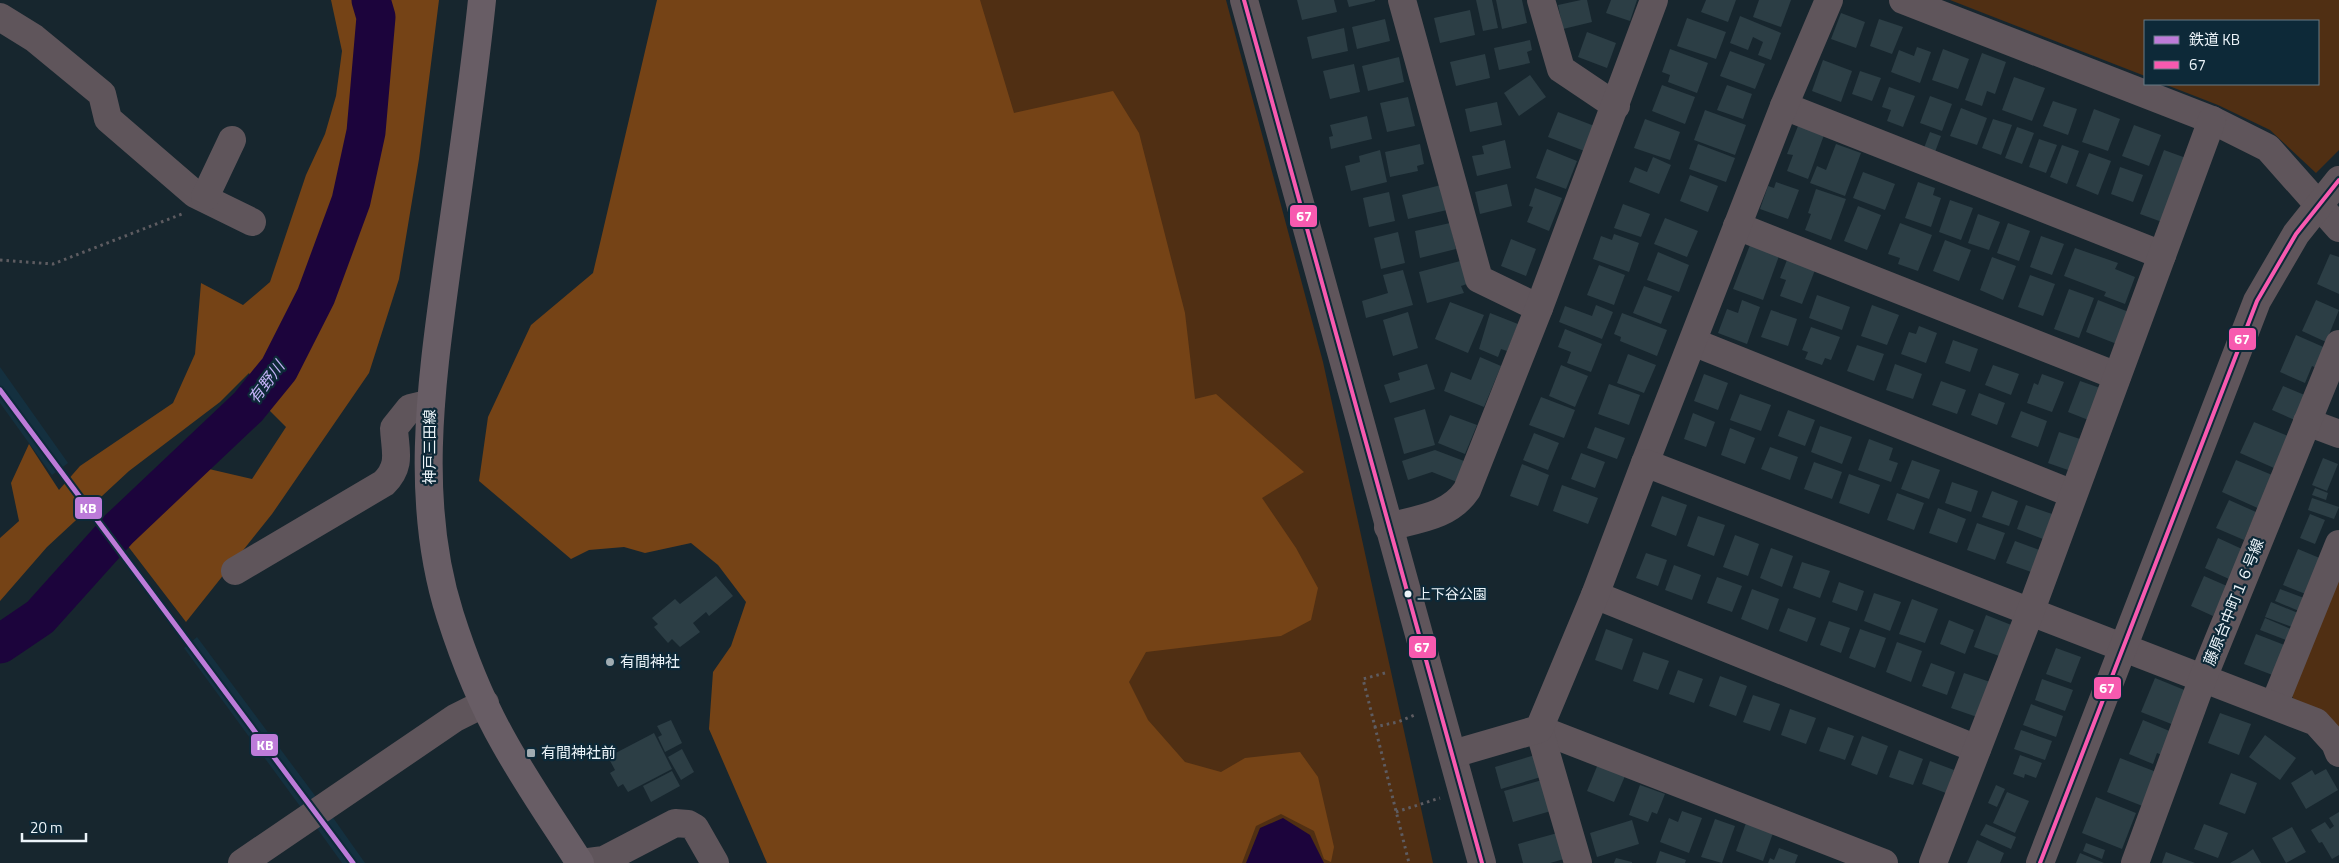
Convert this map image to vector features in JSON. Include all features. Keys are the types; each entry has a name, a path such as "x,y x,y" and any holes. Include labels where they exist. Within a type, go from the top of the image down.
{"main road":[{"name":"神戸三田線","path":"482,0 474,74 433,369 428,456 432,522 439,570 450,613 466,660 505,744 581,863"}],"street":[{"path":"1244,0 1482,863"},
{"path":"1402,0 1479,279 1539,308"},
{"path":"1541,0 1561,69 1616,106"},
{"path":"1388,526 1439,514 1460,500 1467,490 1539,308 1654,0"},
{"path":"1578,863 1539,729 1595,596 1784,106 1829,0"},
{"path":"1903,0 2212,120 2268,148 2339,228"},
{"path":"0,17 34,38 102,94 108,119 195,194 252,222"},
{"path":"1784,106 2162,255"},
{"path":"1933,863 2031,610 2212,120"},
{"path":"205,198 232,140"},
{"path":"2040,863 2258,301 2291,242 2339,180"},
{"path":"1737,226 2117,376"},
{"path":"1693,342 2074,494"},
{"name":"藤原台中町１６号線","path":"2135,863 2203,678 2339,344"},
{"path":"235,571 384,483 394,473 396,463 394,428 410,408 431,403"},
{"path":"2308,422 2339,434"},
{"path":"1646,463 2031,610 2316,722 2334,743 2339,753"},
{"path":"2274,705 2339,544"},
{"path":"1595,596 1977,749"},
{"path":"242,863 455,718 486,704"},
{"path":"1453,754 1539,729 1884,863"},
{"path":"581,863 604,860 675,823 682,823 695,828 715,863"}],"path":[{"path":"0,260 53,264 204,206 205,198"},
{"path":"1386,673 1363,679 1409,863"},
{"path":"1374,727 1398,722 1420,713"},
{"path":"1396,812 1445,797"}],"shaded area":[{"path":"331,0 439,0 419,159 399,279 369,373 272,514 186,622 124,541 146,515 209,469 252,479 286,427 268,409 249,373 220,402 129,471 47,547 0,601 0,538 19,521 11,483 29,444 59,490 80,466 173,403 195,354 201,283 243,305 270,282 306,175 325,134 336,96 342,51"},
{"path":"657,0 980,0 1014,113 1113,91 1139,133 1185,313 1195,399 1216,394 1304,472 1262,498 1296,548 1318,588 1311,620 1281,636 1146,652 1129,682 1148,720 1185,762 1221,772 1245,758 1300,752 1318,777 1334,847 1331,862 1324,859 1314,831 1281,814 1256,826 1242,863 767,863 709,729 713,672 731,646 746,602 718,565 691,543 645,553 624,547 589,550 571,559 479,481 488,417 531,325 593,273"},
{"path":"970,0 1226,0 1323,362 1433,863 1085,863 1004,118"},
{"path":"1950,0 2339,0 2339,150 2316,173 2270,130 2218,105 2167,85 2319,85 2319,20 2144,20 2144,76"},
{"path":"0,367 68,463 52,475 0,403"},
{"path":"2339,574 2339,729 2297,706 2290,692"},
{"path":"197,637 319,801 305,813 184,648"},
{"path":"329,812 365,863 342,863 314,824"},
{"path":"1283,818 1310,835 1324,863 1246,863 1260,828"}],"building":[{"path":"1297,0 1334,0 1337,12 1302,20"},
{"path":"1347,0 1375,0 1375,1 1349,7"},
{"path":"1476,0 1492,0 1498,28 1483,31"},
{"path":"1496,0 1522,0 1527,23 1502,29"},
{"path":"1587,0 1592,22 1563,29 1558,5"},
{"path":"1611,0 1637,0 1630,21 1606,13"},
{"path":"1706,0 1736,0 1728,22 1701,12"},
{"path":"1759,0 1791,0 1781,27 1753,17"},
{"path":"1470,10 1475,35 1440,43 1434,18"},
{"path":"1841,13 1865,22 1856,48 1831,39"},
{"path":"1740,16 1781,33 1771,60 1758,55 1763,42 1753,37 1748,50 1730,43"},
{"path":"1687,18 1726,32 1716,59 1677,46"},
{"path":"1385,19 1390,41 1357,49 1352,27"},
{"path":"1879,19 1903,27 1892,54 1870,46"},
{"path":"1344,28 1348,51 1312,59 1307,37"},
{"path":"1587,32 1616,43 1607,68 1578,57"},
{"path":"1530,40 1532,50 1527,52 1530,63 1499,70 1494,48"},
{"path":"1917,47 1931,52 1920,83 1891,72 1899,50 1914,56"},
{"path":"1670,49 1708,63 1697,93 1668,82 1670,75 1662,72"},
{"path":"1943,49 1969,59 1958,89 1932,80"},
{"path":"1730,51 1765,64 1755,89 1720,76"},
{"path":"1982,53 2006,62 1995,94 1987,91 1982,106 1965,100"},
{"path":"1485,54 1490,78 1456,86 1450,62"},
{"path":"1399,57 1404,82 1368,91 1362,66"},
{"path":"1823,60 1852,71 1841,102 1812,91"},
{"path":"1354,64 1360,92 1330,99 1323,71"},
{"path":"1860,71 1881,78 1872,101 1852,94"},
{"path":"1530,75 1546,97 1519,116 1504,93"},
{"path":"2014,77 2045,88 2032,121 2002,110"},
{"path":"1662,85 1695,97 1685,124 1652,111"},
{"path":"1727,85 1752,94 1743,119 1717,110"},
{"path":"1889,87 1915,96 1903,127 1887,121 1891,110 1882,107"},
{"path":"1930,96 1952,104 1942,131 1920,123"},
{"path":"1408,97 1415,126 1387,132 1380,103"},
{"path":"2053,101 2077,109 2068,135 2043,126"},
{"path":"1497,102 1502,125 1470,132 1465,109"},
{"path":"1961,108 1987,118 1977,145 1950,136"},
{"path":"2094,109 2120,119 2108,151 2082,142"},
{"path":"1705,110 1746,125 1735,155 1694,140"},
{"path":"1558,112 1597,127 1587,152 1548,137"},
{"path":"1367,116 1372,139 1331,149 1329,137 1333,136 1330,125"},
{"path":"1645,119 1680,132 1670,160 1634,148"},
{"path":"1993,119 2012,125 2001,155 1982,148"},
{"path":"2134,125 2161,135 2149,166 2122,156"},
{"path":"1798,126 1824,135 1808,179 1787,171 1793,155 1787,154"},
{"path":"2017,127 2034,133 2022,164 2005,158"},
{"path":"1930,132 1941,136 1935,152 1924,148"},
{"path":"2039,139 2057,145 2046,173 2029,167"},
{"path":"1505,140 1511,168 1477,176 1472,156 1484,154 1482,146"},
{"path":"1420,144 1424,164 1417,166 1418,171 1390,177 1385,152"},
{"path":"1698,144 1735,158 1726,182 1689,169"},
{"path":"1836,144 1861,153 1845,196 1810,183 1817,166 1826,170"},
{"path":"2062,145 2079,151 2067,184 2050,177"},
{"path":"1547,149 1577,161 1566,189 1536,178"},
{"path":"1380,150 1387,182 1351,191 1345,166 1360,162 1359,156"},
{"path":"2164,150 2186,158 2162,222 2140,214"},
{"path":"2089,153 2111,161 2098,195 2076,186"},
{"path":"1653,157 1671,165 1659,194 1629,182 1635,167 1647,172"},
{"path":"2120,167 2143,175 2133,202 2111,194"},
{"path":"1863,172 1895,184 1885,210 1853,198"},
{"path":"1690,175 1718,186 1708,212 1680,201"},
{"path":"1776,182 1799,190 1788,219 1760,209 1768,186 1774,188"},
{"path":"1918,182 1935,188 1933,195 1941,198 1931,227 1905,218"},
{"path":"1507,184 1512,206 1480,214 1475,192"},
{"path":"1441,185 1447,210 1408,219 1402,195"},
{"path":"1535,188 1562,198 1549,231 1527,222 1533,207 1529,206"},
{"path":"1816,189 1846,199 1831,240 1805,230 1811,214 1808,213"},
{"path":"1389,192 1395,221 1369,227 1363,198"},
{"path":"1950,200 1973,208 1961,240 1939,232"},
{"path":"1623,204 1650,214 1641,237 1614,228"},
{"path":"1858,206 1881,215 1867,250 1844,241"},
{"path":"1978,214 2000,222 1989,250 1968,243"},
{"path":"1665,218 1698,231 1687,257 1654,244"},
{"path":"1450,223 1456,249 1420,258 1415,231"},
{"path":"1900,223 1932,235 1918,271 1898,264 1900,258 1888,254"},
{"path":"2008,223 2030,231 2019,261 1997,253"},
{"path":"1398,232 1405,263 1381,269 1374,238"},
{"path":"1614,234 1639,243 1629,272 1593,259 1601,236 1612,240"},
{"path":"2041,236 2064,244 2052,275 2030,267"},
{"path":"1511,239 1536,249 1526,276 1501,266"},
{"path":"1945,240 1971,250 1959,281 1933,271"},
{"path":"1750,245 1779,256 1763,300 1733,289"},
{"path":"2075,248 2118,263 2115,269 2135,277 2125,304 2104,296 2106,292 2064,276"},
{"path":"1658,252 1689,265 1679,292 1647,280"},
{"path":"2330,254 2339,257 2339,294 2317,284"},
{"path":"1992,257 2016,266 2003,300 1980,290"},
{"path":"1464,260 1470,283 1461,286 1464,293 1427,303 1419,272"},
{"path":"1787,260 1815,270 1802,304 1780,296 1786,280 1780,278"},
{"path":"1599,265 1625,275 1614,305 1587,295"},
{"path":"1403,270 1413,305 1366,318 1362,301 1388,293 1383,275"},
{"path":"2030,275 2055,284 2043,316 2018,307"},
{"path":"1644,286 1672,296 1661,324 1633,313"},
{"path":"2069,289 2094,298 2079,338 2054,329"},
{"path":"1817,295 1850,307 1842,330 1809,318"},
{"path":"1742,300 1760,307 1747,344 1718,333 1727,309 1738,313"},
{"path":"2098,300 2134,314 2122,346 2086,332"},
{"path":"2316,300 2339,310 2326,342 2302,331"},
{"path":"1450,302 1484,315 1468,353 1435,339"},
{"path":"1596,305 1613,312 1602,339 1559,322 1565,306 1592,316"},
{"path":"1872,305 1899,315 1887,345 1861,336"},
{"path":"1771,310 1797,319 1788,346 1761,337"},
{"path":"1408,312 1418,348 1393,356 1383,320"},
{"path":"1490,313 1518,324 1507,351 1501,349 1498,357 1479,349"},
{"path":"1622,313 1667,330 1657,356 1620,341 1621,337 1614,334"},
{"path":"1919,326 1937,333 1926,363 1901,354 1909,332 1916,334"},
{"path":"1811,327 1840,337 1831,360 1825,358 1822,365 1805,359 1808,352 1802,350"},
{"path":"1565,329 1602,344 1591,372 1567,363 1571,352 1558,347"},
{"path":"2296,335 2328,349 2319,369 2312,366 2305,383 2280,372"},
{"path":"1953,340 1978,349 1970,372 1945,363"},
{"path":"1857,345 1884,354 1874,381 1847,371"},
{"path":"1628,354 1656,365 1644,393 1617,383"},
{"path":"1480,357 1501,366 1484,407 1444,391 1451,372 1471,380"},
{"path":"1427,364 1435,389 1390,403 1384,385 1400,380 1398,373"},
{"path":"1895,364 1922,374 1913,399 1886,390"},
{"path":"1561,365 1588,376 1575,407 1549,396"},
{"path":"1993,365 2019,374 2011,395 1985,385"},
{"path":"1704,374 1728,383 1718,410 1694,401"},
{"path":"2042,374 2064,382 2052,412 2027,403 2034,383 2038,385"},
{"path":"1941,381 1966,390 1957,414 1932,405"},
{"path":"2080,381 2103,389 2091,421 2068,412"},
{"path":"1609,384 1640,395 1629,425 1598,414"},
{"path":"2283,386 2307,396 2297,421 2272,410"},
{"path":"1979,393 2005,403 1997,425 1971,415"},
{"path":"1740,394 1771,405 1761,431 1730,420"},
{"path":"1541,397 1575,410 1564,438 1529,425"},
{"path":"1425,409 1435,445 1404,454 1394,418"},
{"path":"1788,410 1815,420 1805,446 1778,436"},
{"path":"2021,411 2047,421 2038,447 2011,437"},
{"path":"1693,413 1715,422 1706,447 1684,439"},
{"path":"1450,415 1477,425 1465,454 1438,443"},
{"path":"2254,422 2288,436 2274,468 2240,453"},
{"path":"1820,426 1852,437 1842,464 1811,452"},
{"path":"1595,427 1625,438 1617,459 1587,448"},
{"path":"1730,428 1755,438 1745,464 1721,455"},
{"path":"2059,432 2083,440 2071,471 2048,463"},
{"path":"1534,433 1559,443 1548,470 1523,460"},
{"path":"1869,439 1893,448 1889,460 1898,463 1891,482 1858,470"},
{"path":"1770,447 1798,457 1790,480 1761,469"},
{"path":"1435,450 1464,461 1457,482 1432,472 1408,480 1402,461"},
{"path":"1581,453 1605,462 1595,488 1571,479"},
{"path":"2323,458 2338,464 2327,491 2312,485"},
{"path":"1912,460 1940,470 1929,499 1901,489"},
{"path":"2236,460 2277,477 2262,510 2222,492"},
{"path":"1814,462 1842,472 1832,499 1804,489"},
{"path":"1522,464 1549,475 1538,506 1510,496"},
{"path":"1849,474 1880,485 1869,514 1839,503"},
{"path":"1952,482 1978,491 1971,512 1945,503"},
{"path":"1562,485 1598,498 1588,524 1553,511"},
{"path":"2315,488 2328,493 2326,500 2312,495"},
{"path":"1992,491 2018,501 2009,526 1982,517"},
{"path":"1897,493 1924,503 1914,530 1887,520"},
{"path":"1662,496 1687,505 1676,536 1651,526"},
{"path":"2312,498 2339,507 2334,519 2308,510"},
{"path":"2229,500 2256,512 2244,540 2216,528"},
{"path":"2026,505 2052,514 2043,539 2017,529"},
{"path":"1938,508 1966,519 1957,543 1929,533"},
{"path":"2310,514 2325,520 2315,544 2300,538"},
{"path":"1698,516 1725,525 1714,556 1687,546"},
{"path":"1977,523 2005,533 1995,560 1967,550"},
{"path":"1735,535 1759,544 1748,576 1723,567"},
{"path":"2218,538 2242,549 2229,579 2205,568"},
{"path":"2015,541 2042,551 2034,573 2006,563"},
{"path":"1771,548 1793,556 1782,587 1760,578"},
{"path":"2298,549 2322,559 2308,595 2283,585"},
{"path":"1646,553 1667,560 1658,586 1636,578"},
{"path":"1802,562 1830,571 1820,598 1793,588"},
{"path":"1674,565 1701,575 1692,600 1665,590"},
{"path":"716,576 733,596 709,616 706,612 693,623 700,632 680,647 672,639 668,643 654,627 658,624 652,618 675,599 680,604"},
{"path":"2204,576 2227,586 2213,616 2191,606"},
{"path":"1717,577 1742,586 1732,612 1707,603"},
{"path":"1839,582 1864,591 1857,611 1832,602"},
{"path":"1752,589 1779,599 1768,630 1741,619"},
{"path":"2280,589 2304,598 2299,611 2275,601"},
{"path":"1874,593 1901,602 1890,631 1864,621"},
{"path":"1912,599 1938,609 1925,643 1899,634"},
{"path":"2271,602 2298,613 2292,627 2265,617"},
{"path":"1788,608 1816,618 1807,642 1779,631"},
{"path":"1986,615 2014,626 2002,657 1974,647"},
{"path":"2265,618 2291,629 2286,640 2260,630"},
{"path":"1949,620 1974,630 1965,654 1940,644"},
{"path":"1829,621 1850,628 1841,653 1820,645"},
{"path":"1606,629 1633,639 1622,670 1595,660"},
{"path":"1860,629 1886,638 1875,668 1849,658"},
{"path":"2256,634 2287,646 2275,676 2244,664"},
{"path":"1897,642 1922,651 1911,682 1886,672"},
{"path":"2056,648 2081,657 2071,683 2046,674"},
{"path":"1643,652 1669,661 1658,690 1633,681"},
{"path":"1931,663 1955,672 1947,695 1922,686"},
{"path":"1678,670 1703,679 1694,703 1669,694"},
{"path":"1964,673 1993,683 1980,718 1951,708"},
{"path":"1720,676 1747,686 1736,716 1709,706"},
{"path":"2155,678 2187,691 2174,725 2141,712"},
{"path":"2042,679 2073,690 2065,711 2035,700"},
{"path":"1753,695 1780,704 1770,731 1743,722"},
{"path":"2031,704 2063,716 2056,737 2023,725"},
{"path":"1790,709 1816,718 1806,744 1781,735"},
{"path":"2220,713 2251,724 2239,755 2208,743"},
{"path":"671,720 682,743 665,752 658,737 662,735 657,726"},
{"path":"2143,720 2172,732 2162,755 2157,753 2153,764 2129,754"},
{"path":"1828,727 1854,736 1845,760 1819,751"},
{"path":"2021,730 2052,741 2045,760 2014,749"},
{"path":"654,733 672,769 628,792 623,784 618,787 610,773 615,770 608,757"},
{"path":"2265,735 2296,758 2280,780 2249,757"},
{"path":"1862,736 1888,746 1877,775 1851,765"},
{"path":"682,749 694,772 681,780 668,757"},
{"path":"1899,750 1923,759 1913,785 1889,777"},
{"path":"1535,755 1541,777 1501,789 1495,767"},
{"path":"2020,755 2042,763 2036,778 2025,774 2024,778 2013,774"},
{"path":"2120,758 2159,773 2145,807 2107,792"},
{"path":"1930,761 1954,770 1946,793 1922,784"},
{"path":"1598,764 1625,776 1614,802 1587,791"},
{"path":"2326,769 2338,790 2306,809 2291,783 2312,770 2315,775"},
{"path":"672,771 680,786 651,802 643,786"},
{"path":"2231,773 2257,783 2245,814 2219,804"},
{"path":"1542,780 1551,811 1513,822 1504,791"},
{"path":"1640,785 1665,794 1657,814 1652,812 1648,822 1629,815"},
{"path":"1996,785 2005,789 1997,807 1988,803"},
{"path":"2007,792 2029,801 2015,833 1993,823"},
{"path":"2096,797 2136,813 2122,849 2082,833"},
{"path":"1682,811 1702,818 1689,853 1660,842 1669,818 1678,822"},
{"path":"2339,812 2339,855 2332,859 2322,842 2319,843 2311,830 2325,822 2330,829 2334,826 2329,818"},
{"path":"1715,819 1735,826 1722,863 1701,857"},
{"path":"1632,820 1639,844 1597,857 1590,833"},
{"path":"1746,823 1773,833 1763,861 1736,851"},
{"path":"1986,824 2016,837 2011,849 1980,835"},
{"path":"2204,824 2228,833 2218,858 2194,849"},
{"path":"2292,827 2306,852 2286,863 2272,838"},
{"path":"1561,832 1568,858 1550,863 1523,863 1518,844"},
{"path":"1977,840 2004,853 2000,863 1967,863"},
{"path":"2086,843 2105,850 2102,859 2083,851"},
{"path":"1779,848 1798,855 1795,863 1768,863 1770,858 1774,860"},
{"path":"2253,849 2261,863 2230,863 2246,854"},
{"path":"1660,851 1686,860 1685,863 1656,863"},
{"path":"2166,852 2195,863 2162,863"},
{"path":"2080,853 2104,863 2076,863"},
{"path":"1616,858 1632,862 1632,863 1614,863"}],"waterway":[{"name":"有野川","path":"0,644 40,617 119,529 248,407 279,369 316,296 351,201 366,132 376,17 371,0"}],"rail line":[{"name":"KB","path":"0,390 353,863"}],"transit line":[{"name":"67","path":"1244,0 1482,863"},
{"name":"67","path":"2040,863 2257,301 2296,234 2339,180"}],"place":[{"name":"上下谷公園","path":"1408,594"},
{"name":"有間神社","path":"610,662"},
{"name":"有間神社前","path":"531,753"}]}
